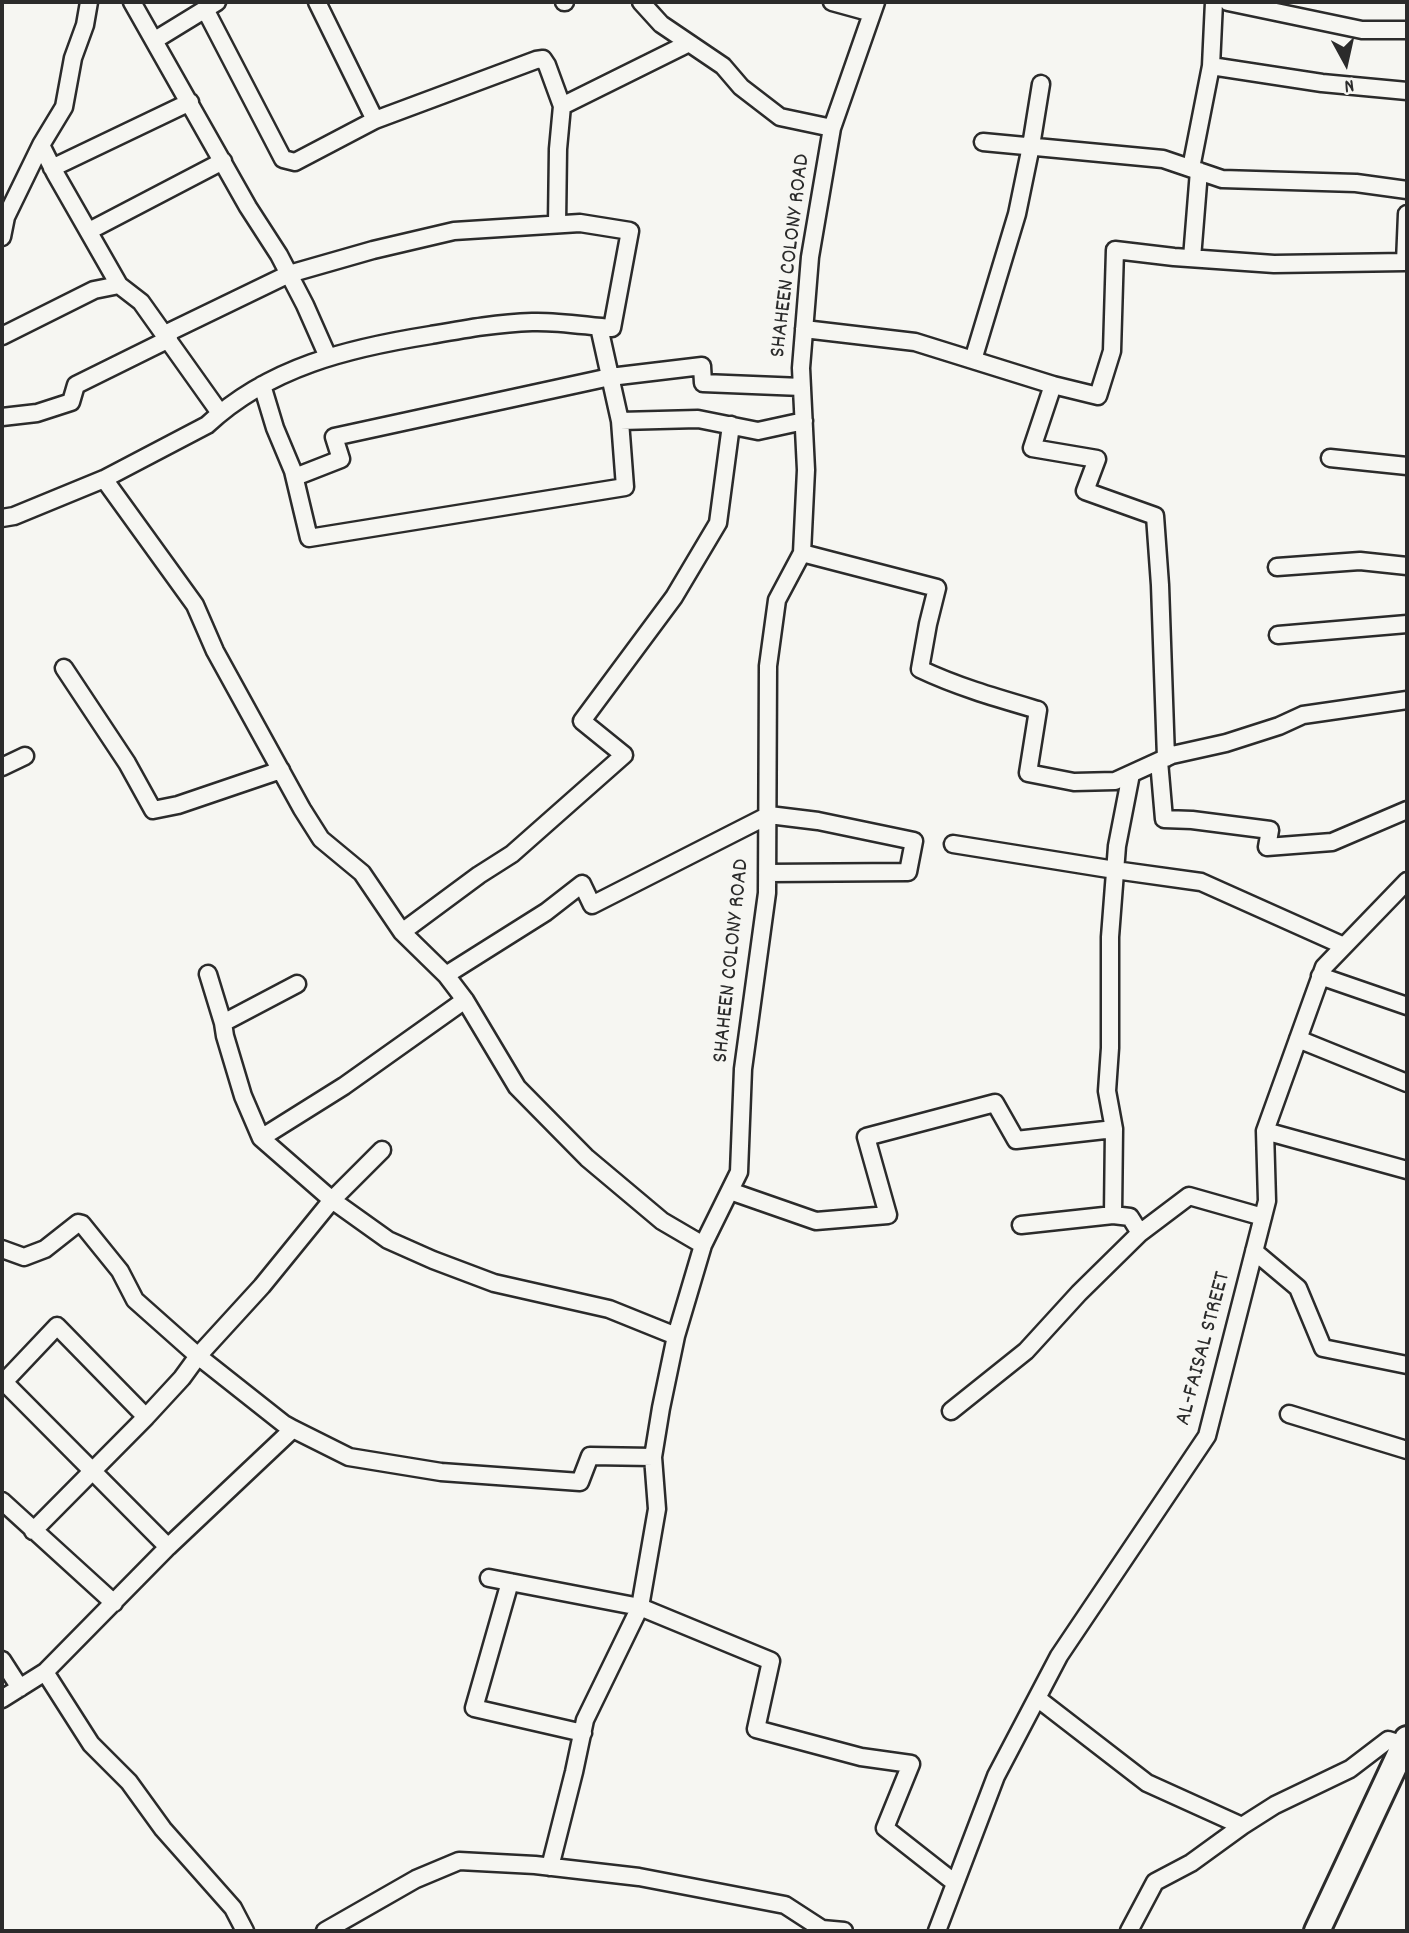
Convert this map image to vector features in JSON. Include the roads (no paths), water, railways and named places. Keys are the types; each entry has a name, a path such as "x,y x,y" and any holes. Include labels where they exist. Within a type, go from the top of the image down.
{"main road":[{"path":"1317,1931 1406,1742"},
{"path":"1336,1931 1407,1773"}],"street":[{"path":"2,237 6,217 41,145 64,107 73,58 85,25 89,2"},
{"path":"132,2 248,207 279,255 328,357"},
{"path":"317,2 375,120"},
{"path":"640,2 661,24 723,66 741,87 780,117 832,128"},
{"path":"832,2 874,7"},
{"path":"1192,258 1195,170 1211,65 1214,2"},
{"path":"1228,2 1362,30 1407,30"},
{"path":"155,40 211,5 283,159 295,162 375,120 536,60 543,60 562,106 558,149 557,224"},
{"name":"SHAHEEN COLONY ROAD","path":"550,1867 585,1720 640,1607 657,1509 653,1457 676,1336 703,1245 739,1172 743,1069 767,893 768,666 777,600 802,553 806,470 801,368 810,257 832,128 874,7"},
{"path":"562,106 687,44"},
{"path":"1211,65 1322,83 1407,91"},
{"path":"974,360 1017,214 1041,84"},
{"path":"52,167 190,102"},
{"path":"983,142 1163,159 1222,179 1356,183 1407,190"},
{"path":"41,145 119,285 141,302 220,413"},
{"path":"89,231 223,161"},
{"path":"804,329 915,342 1053,385 1098,396 1112,351 1115,250 1274,264 1405,262 1407,214"},
{"path":"2,417 37,413 71,402 76,385 289,274 373,250 454,232 580,223 630,231 612,328 535,322 476,327 328,357 275,377 206,425 104,479 14,516 2,518"},
{"path":"2,336 94,290 119,285"},
{"path":"262,385 275,428 295,477 309,538 625,486 620,421 598,327"},
{"path":"295,477 341,459 334,437 610,377 702,366 703,383 802,387"},
{"path":"1053,385 1032,448 1097,459 1085,491 1155,516 1160,585 1164,819 1270,830 1267,847 1332,842 1407,810"},
{"path":"620,421 698,419 758,431 804,421"},
{"path":"402,932 512,854 624,755 582,721 674,597 718,523 731,425"},
{"path":"1330,458 1407,466"},
{"path":"104,479 195,605 215,651 302,809 321,838 362,873 402,932 446,975 465,1000 517,1087 587,1158 662,1221 703,1245"},
{"path":"802,553 937,588 920,669 979,693 1038,710 1028,774 1074,782 1115,781 1163,759 1227,743 1303,715 1407,700"},
{"path":"1277,568 1360,561 1407,566"},
{"path":"1278,635 1407,624"},
{"path":"64,668 127,763 153,810 178,805 281,770"},
{"path":"2,767 25,756"},
{"path":"1113,1214 1114,1129 1107,1091 1110,1048 1110,937 1116,846 1131,774"},
{"path":"446,975 546,912 582,884 592,905 768,815 818,821 914,841 908,872 767,873"},
{"path":"953,844 1201,882 1344,946"},
{"name":"AL-FAISAL STREET","path":"936,1931 996,1776 1059,1656 1207,1436 1267,1200 1265,1130 1324,967 1404,888"},
{"path":"208,974 243,1096 261,1138 332,1200 388,1240 433,1261 494,1283 609,1309 676,1336"},
{"path":"1321,976 1407,1006"},
{"path":"223,1023 297,984"},
{"path":"261,1138 344,1086 465,1000"},
{"path":"1298,1039 1407,1083"},
{"path":"730,1191 816,1221 888,1215 866,1137 995,1103 1016,1140 1114,1129"},
{"path":"1265,1130 1407,1170"},
{"path":"33,1531 182,1378 332,1200 383,1150"},
{"path":"951,1411 1026,1351 1079,1293 1140,1233 1189,1196 1263,1217"},
{"path":"1021,1225 1113,1214 1130,1217 1140,1233"},
{"path":"2,1249 24,1258 45,1249 78,1223 82,1224 120,1271 135,1300 198,1356 284,1424 349,1457 454,1473 580,1482 590,1456 653,1457"},
{"path":"1254,1251 1298,1288 1323,1348 1407,1365"},
{"path":"146,1417 57,1326 4,1382 167,1547"},
{"path":"1289,1414 1407,1450"},
{"path":"2,1699 45,1672 167,1547 293,1429"},
{"path":"2,1501 114,1603"},
{"path":"489,1578 640,1607 771,1661 755,1729 861,1756 911,1764 885,1828 955,1883"},
{"path":"510,1582 474,1708 583,1733"},
{"path":"2,1660 20,1688"},
{"path":"45,1672 91,1744 130,1782 163,1829 233,1908 245,1931"},
{"path":"1037,1698 1147,1783 1242,1826"},
{"path":"1129,1931 1154,1882 1191,1863 1275,1805 1350,1769 1388,1740 1406,1742"},
{"path":"325,1931 416,1878 459,1861 639,1877 785,1905 819,1930 845,1931"}]}
